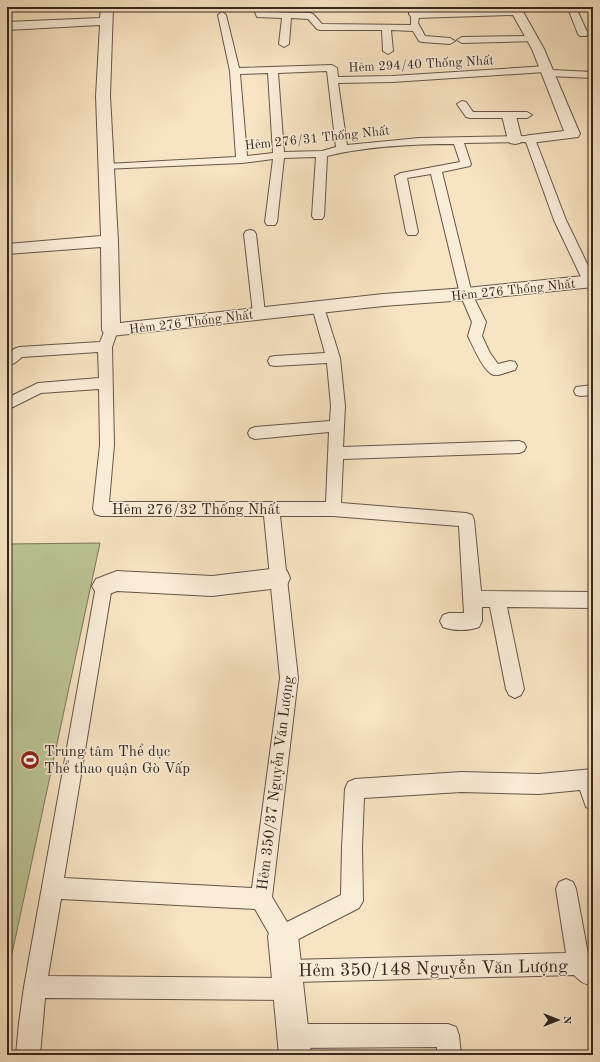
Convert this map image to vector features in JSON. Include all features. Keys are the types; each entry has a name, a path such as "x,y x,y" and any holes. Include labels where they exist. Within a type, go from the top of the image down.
{"street":[{"path":"415,10 523,9 533,39 548,71 573,134 530,139"},
{"path":"7,26 106,14"},
{"name":"Hẻm 276 Thống Nhất","path":"106,14 104,96 110,241 111,330 383,300 466,294 591,281"},
{"path":"509,116 515,140"},
{"path":"7,250 110,241"},
{"path":"104,586 117,581 212,586 279,578"},
{"path":"283,936 294,1046"}],"lane":[{"path":"257,7 260,14 310,16 320,27 416,28"},
{"path":"580,7 573,11 583,34"},
{"path":"584,7 589,7"},
{"path":"415,10 414,23 422,39 450,41"},
{"path":"222,15 235,71 242,160"},
{"path":"284,44 287,15"},
{"path":"386,28 388,51"},
{"path":"462,40 533,39"},
{"name":"Hẻm 294/40 Thống Nhất","path":"235,71 332,68 333,80 392,80 422,76 548,71 593,74"},
{"path":"271,222 279,155 273,70"},
{"path":"333,80 342,149"},
{"path":"462,104 470,115 527,115"},
{"path":"530,139 560,220 591,281"},
{"name":"Hẻm 276/31 Thống Nhất","path":"107,167 242,160 279,155 322,154 342,149 419,141 530,139"},
{"path":"412,232 401,176 466,164 458,141"},
{"path":"318,216 322,154"},
{"path":"436,170 466,294 478,322 476,336 484,355 495,370 510,366"},
{"path":"250,234 259,313"},
{"path":"318,308 333,358 338,406 333,509"},
{"path":"7,360 10,360 19,352 105,347 111,330"},
{"name":"Hẻm 276/32 Thống Nhất","path":"105,347 107,445 101,509 333,509 466,520 474,599"},
{"path":"275,361 333,358"},
{"path":"7,406 38,388 106,383"},
{"path":"255,432 337,426"},
{"path":"336,453 519,447"},
{"name":"Hẻm 350/37 Nguyễn Văn Lượng","path":"271,509 289,678 261,899 283,936"},
{"path":"28,1055 30,1023 35,987 104,586"},
{"path":"449,622 473,621 474,599 593,600"},
{"path":"496,599 515,689"},
{"path":"283,936 352,901 352,847 355,789 461,782 539,784 590,779 593,800"},
{"path":"52,888 261,899"},
{"name":"Hẻm 350/148 Nguyễn Văn Lượng","path":"35,987 288,980 586,969 566,889"},
{"path":"294,1046 448,1036 449,1055"}],"green space":[{"name":"Trung tâm Thể dục Thể thao quận Gò Vấp","path":"100,543 7,977 7,544"}],"place":[{"name":"Trung tâm Thể dục Thể thao quận Gò Vấp","path":"30,760"}]}
